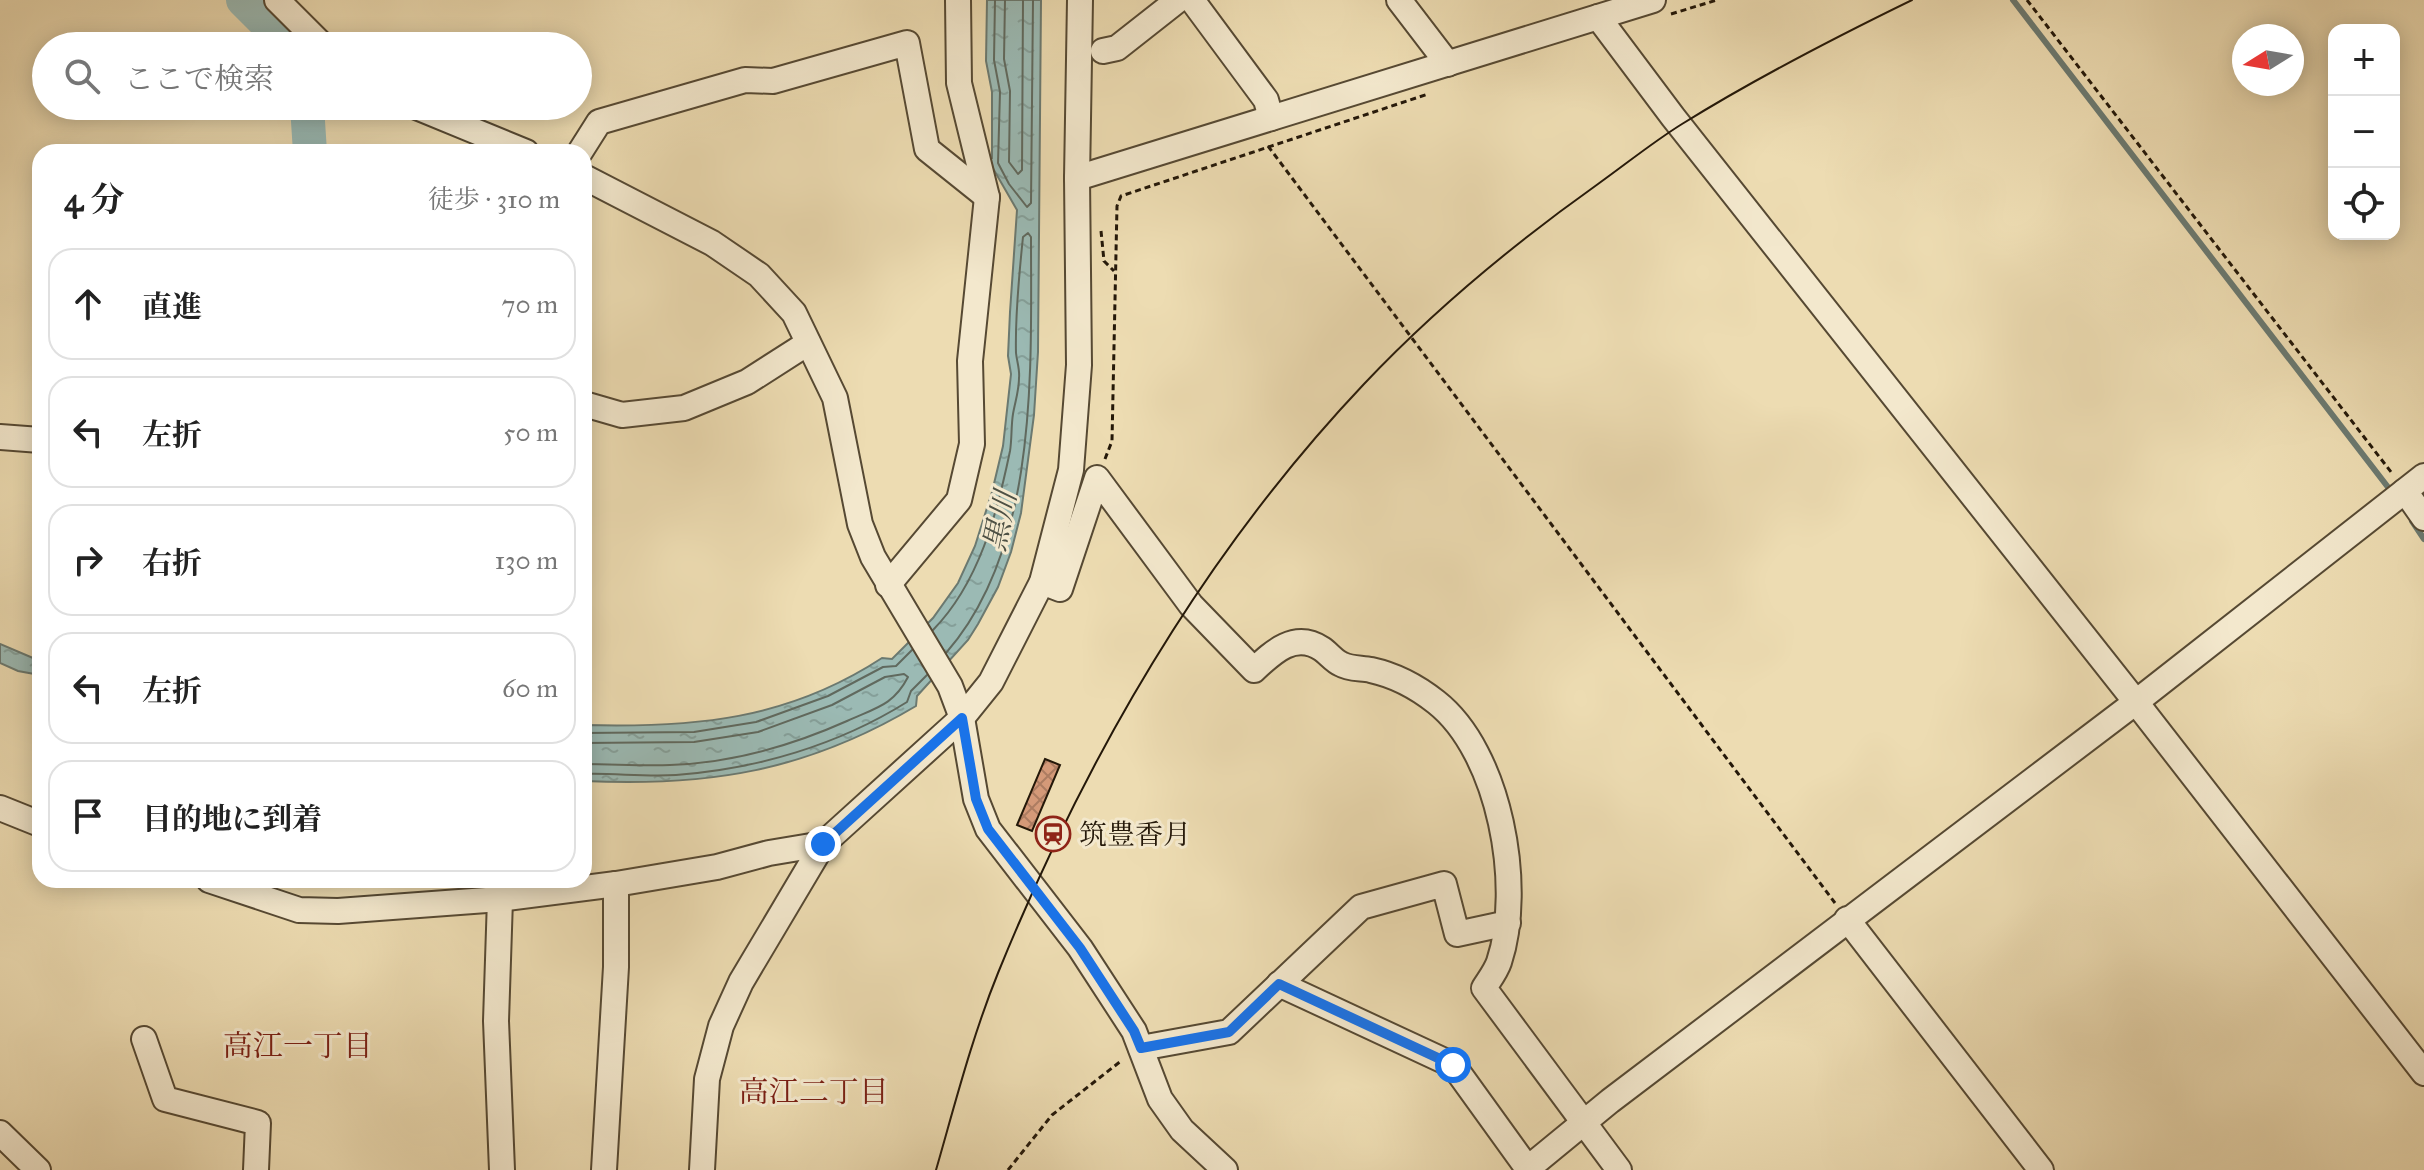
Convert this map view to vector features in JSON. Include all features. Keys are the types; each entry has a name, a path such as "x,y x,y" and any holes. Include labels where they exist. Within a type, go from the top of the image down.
{"street":[{"path":"277,0 309,32"},
{"path":"894,595 928,534 959,500 972,444 970,361 987,197 959,83 958,0"},
{"path":"702,1170 707,1079 721,1026 741,982 823,844 962,718 991,682 1042,582 1071,470 1079,365 1077,178 1080,0"},
{"path":"1103,51 1117,48 1178,0"},
{"path":"1192,0 1266,100 1271,118"},
{"path":"1399,0 1448,64"},
{"path":"1077,178 1598,17 1658,8"},
{"path":"1598,17 1673,117 2136,702 2424,1073"},
{"path":"585,144 599,122 745,80 773,81 907,43 927,149 987,197"},
{"path":"448,120 507,144"},
{"path":"592,181 712,243 759,275 794,313 835,398 860,524 873,557 950,686 962,718 976,799 988,829 1080,948 1134,1031 1160,1099 1182,1130 1225,1170"},
{"path":"592,406 622,415 684,408 747,382 808,343"},
{"path":"0,437 32,439"},
{"path":"1042,582 1060,589 1097,478"},
{"path":"1097,478 1191,605 1254,670 1276,649 1311,642 1341,665 1375,671 1403,681 1438,703 1474,747 1493,793 1507,849 1508,923 1498,964 1484,988 1619,1170"},
{"path":"1279,984 1453,1065 1527,1170 1583,1123 1847,919 2136,702 2415,484 2424,518"},
{"path":"0,808 32,821"},
{"path":"592,887 717,867 769,853 823,844"},
{"path":"604,1170 616,967 616,884"},
{"path":"1141,1048 1229,1032 1361,907 1444,884 1457,934 1508,923"},
{"path":"233,888 299,910 338,911 500,899 585,888"},
{"path":"500,899 496,1021 502,1170"},
{"path":"1847,919 2041,1170"},
{"path":"144,1039 165,1099 258,1123 256,1170"},
{"path":"0,1133 38,1170"}],"path":[{"path":"1658,8 1717,0"},
{"path":"2027,0 2415,484"},
{"path":"1097,478 1112,441 1117,206 1121,196 1435,92"},
{"path":"1268,146 1847,919"},
{"path":"1008,1170 1052,1115 1093,1081 1141,1048"}],"water":[{"name":"黒川","path":"987,0 1041,0 1038,352 1034,415 1021,513 1011,552 998,587 978,624 968,640 917,696 916,706 836,746 796,760 715,777 673,781 592,781 592,725 664,725 739,716 811,695 882,658 892,659 933,618 958,583 975,546 992,492 1003,446 1011,374 1008,356 1017,210 987,158 992,158 992,92 986,61"},
{"path":"0,644 32,658 32,674 18,671 0,663"}],"building":[{"path":"1045,759 1060,765 1032,831 1017,825"}],"waterway":[{"path":"243,0 275,32"},
{"path":"2013,0 2394,495"},
{"path":"308,120 309,144"},
{"path":"2412,521 2424,539"}],"tram line":[{"path":"936,1170 989,997 1069,814 1110,737 1201,588 1306,449 1418,330 1476,278 1567,206 1661,138 1710,107 1912,0"}],"place":[{"name":"筑豊香月","path":"1053,834"}],"district":[{"name":"高江一丁目","path":"298,1046"},
{"name":"高江二丁目","path":"814,1092"}],"route":[{"path":"823,844 962,718 976,799 988,829 1080,948 1134,1031 1141,1048 1229,1032 1279,984 1453,1065"}]}
